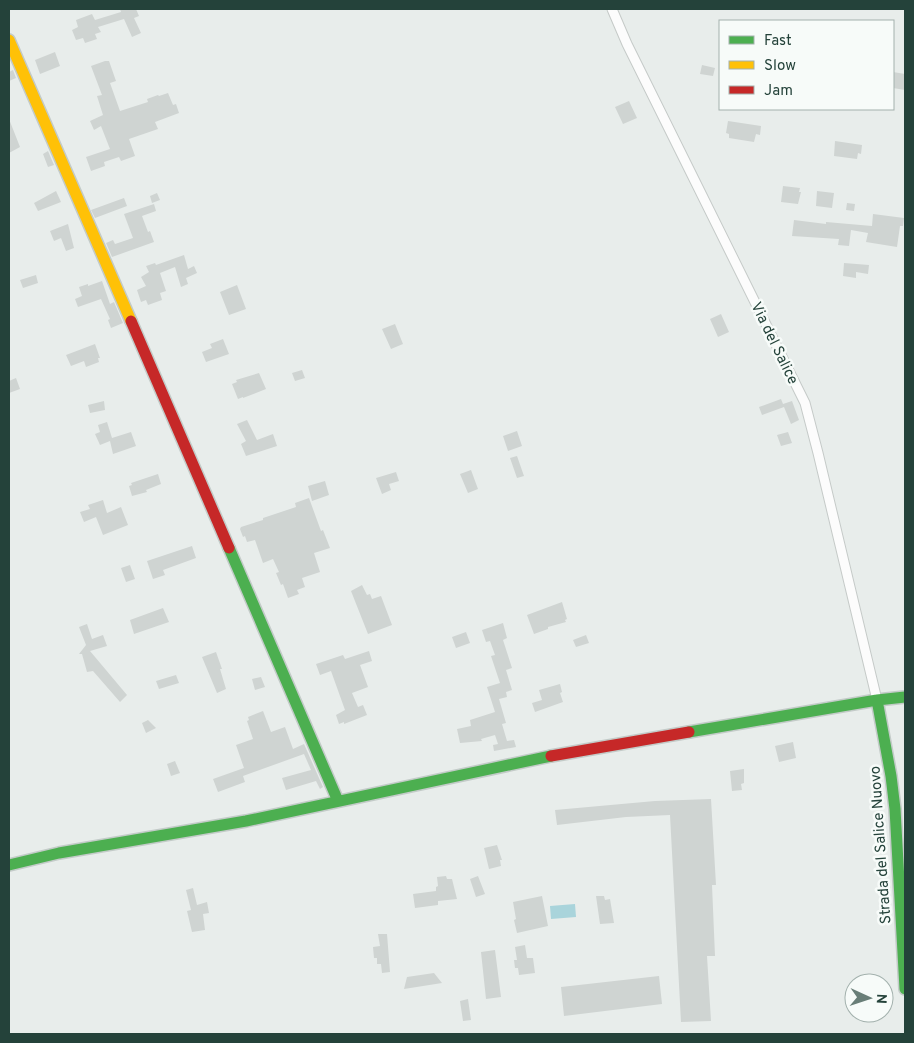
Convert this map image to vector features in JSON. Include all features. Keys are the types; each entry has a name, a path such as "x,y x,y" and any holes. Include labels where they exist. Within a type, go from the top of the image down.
{"street":[{"name":"Via del Salice","path":"612,9 627,44 805,403 877,700"},
{"path":"9,40 338,801"},
{"path":"9,865 59,853 246,821 552,756 877,700 905,697"},
{"name":"Strada del Salice Nuovo","path":"877,700 895,809 905,989"}],"water":[{"path":"575,904 576,917 551,919 550,906"}],"building":[{"path":"120,9 136,9 139,16 134,18 141,33 132,37 124,19 98,27 101,32 95,34 97,39 85,43 83,38 76,40 72,30 78,27 76,20 92,14 95,20 121,12"},
{"path":"55,52 60,66 40,74 35,60"},
{"path":"109,61 116,81 110,83 120,111 148,102 147,99 168,93 173,105 176,104 179,113 155,122 158,129 129,139 135,156 121,161 119,157 104,162 105,166 91,171 86,157 110,149 101,126 94,130 90,121 103,115 97,96 102,95 91,66"},
{"path":"702,65 715,68 713,76 700,74"},
{"path":"13,70 16,78 9,81 9,72"},
{"path":"894,72 905,74 905,90 894,88"},
{"path":"629,101 637,118 623,124 615,107"},
{"path":"9,119 20,147 9,153"},
{"path":"728,121 761,126 760,135 756,134 754,142 729,138 729,134 726,133"},
{"path":"835,141 862,145 861,154 858,153 857,159 834,156"},
{"path":"48,151 54,165 48,167 43,154"},
{"path":"783,186 800,188 798,204 781,202"},
{"path":"56,191 61,202 38,211 34,203"},
{"path":"817,191 834,193 832,208 816,206"},
{"path":"157,193 160,200 152,203 150,196"},
{"path":"124,198 127,206 95,218 91,210"},
{"path":"847,203 855,204 854,211 846,210"},
{"path":"154,204 156,211 142,216 154,242 112,257 106,243 113,240 115,244 133,238 124,214"},
{"path":"873,214 904,218 903,226 900,226 897,247 866,242 868,233 851,230 849,246 838,245 839,239 792,236 794,220 826,224 826,222 872,226"},
{"path":"68,224 74,248 66,251 61,238 54,241 50,231"},
{"path":"184,255 188,269 194,266 197,273 186,278 188,284 181,287 175,267 160,273 166,291 160,293 162,300 148,305 146,300 141,302 137,290 146,286 141,277 149,272 146,266 155,263 156,265"},
{"path":"844,263 869,265 868,274 856,272 856,278 843,276"},
{"path":"36,275 38,283 23,288 20,280"},
{"path":"102,281 110,304 114,302 123,323 111,328 108,320 110,319 101,299 78,307 75,299 82,296 79,287"},
{"path":"237,285 246,309 229,315 220,292"},
{"path":"721,314 729,332 718,337 710,319"},
{"path":"395,324 403,344 391,349 382,329"},
{"path":"223,339 229,354 206,362 202,352 212,348 210,344"},
{"path":"95,344 100,358 98,358 99,362 86,367 84,361 71,366 66,355"},
{"path":"302,370 305,378 295,381 292,373"},
{"path":"259,373 266,389 238,399 232,384 237,382 236,380"},
{"path":"16,378 20,389 9,393 9,381"},
{"path":"781,399 783,404 792,401 799,420 791,424 784,407 762,415 759,407"},
{"path":"104,401 105,410 90,413 88,405"},
{"path":"247,420 257,440 273,434 277,446 246,456 241,444 246,441 237,424"},
{"path":"107,422 112,438 131,432 136,446 113,454 110,441 100,445 95,434 100,432 98,425"},
{"path":"517,431 522,446 508,451 503,436"},
{"path":"788,432 792,443 781,446 777,435"},
{"path":"517,456 524,476 517,478 510,458"},
{"path":"471,470 478,489 468,493 460,474"},
{"path":"396,472 399,481 389,484 391,490 382,494 376,478"},
{"path":"158,474 161,484 146,490 147,492 132,496 129,486 132,485 131,483"},
{"path":"325,481 329,495 312,501 308,486"},
{"path":"309,498 321,531 323,530 330,548 314,553 320,572 302,578 305,587 297,590 299,594 288,598 283,584 281,585 276,573 279,572 273,559 263,563 255,540 247,542 240,529 263,520 263,518 296,507 295,503"},
{"path":"103,500 107,513 121,507 128,525 103,535 96,517 84,522 80,512 90,509 88,505"},
{"path":"192,546 196,558 163,570 165,575 153,579 147,561"},
{"path":"130,565 135,579 126,582 121,568"},
{"path":"362,585 367,595 370,594 372,599 381,596 392,625 368,634 351,591"},
{"path":"562,602 567,619 565,620 566,622 548,627 548,629 534,634 527,615"},
{"path":"163,608 169,622 134,634 130,620"},
{"path":"503,623 507,638 503,640 512,668 506,670 512,690 506,692 507,697 499,699 506,723 502,724 507,741 514,740 516,747 494,751 493,745 498,744 495,735 481,739 482,741 460,743 457,729 471,726 470,720 495,712 487,687 500,683 491,656 495,655 490,641 486,642 482,630"},
{"path":"87,624 92,639 103,635 107,646 90,651 127,695 120,702 93,671 87,672 82,654 79,654 86,645 79,627"},
{"path":"466,632 470,643 456,648 452,637"},
{"path":"586,635 589,643 576,647 573,640"},
{"path":"369,651 372,661 360,665 368,687 352,693 358,707 363,705 367,715 344,724 344,722 339,724 336,715 345,710 331,671 320,675 316,664 343,655 345,659"},
{"path":"216,652 226,689 217,693 202,657"},
{"path":"176,675 179,683 159,689 156,681"},
{"path":"261,677 265,687 255,690 252,679"},
{"path":"560,684 563,702 535,712 532,703 542,700 539,690"},
{"path":"263,711 271,732 285,727 293,749 304,744 323,787 320,789 316,781 286,790 282,778 311,770 304,754 243,776 245,782 218,792 213,779 244,768 236,745 253,739 247,721 249,720 248,717"},
{"path":"148,720 156,728 146,733 142,723"},
{"path":"793,742 796,758 779,762 775,746"},
{"path":"175,761 180,773 171,776 167,764"},
{"path":"744,769 744,783 741,784 742,790 732,791 730,771"},
{"path":"711,799 716,885 712,885 715,956 707,956 711,1021 681,1022 670,815 626,817 557,825 555,810 655,801"},
{"path":"497,845 502,860 500,860 501,866 489,869 484,848"},
{"path":"446,876 447,879 452,879 457,899 438,901 438,905 415,908 413,894 436,891 438,886 437,877"},
{"path":"478,876 485,894 476,897 470,879"},
{"path":"193,888 197,905 207,902 209,913 203,914 205,930 192,932 187,911 191,910 186,890"},
{"path":"542,896 548,926 517,933 513,902"},
{"path":"596,896 604,896 605,900 610,899 614,923 600,924"},
{"path":"378,934 387,934 390,972 382,973 381,964 377,964 377,958 374,958 373,947 380,946"},
{"path":"525,945 527,958 533,958 535,973 519,975 518,968 515,968 514,960 517,960 515,947"},
{"path":"495,950 501,997 486,999 481,952"},
{"path":"434,973 442,983 404,989 407,977"},
{"path":"659,976 662,1004 564,1016 561,987"},
{"path":"468,999 471,1020 463,1021 460,1001"}],"traffic: fast":[{"path":"229,548 338,801"},
{"path":"689,732 877,700 905,697"},
{"path":"877,700 895,809 905,989"},
{"path":"9,865 59,853 246,821 551,756"}],"traffic: slow":[{"path":"9,40 131,321"}],"traffic: jam":[{"path":"131,321 229,548"},
{"path":"551,756 689,732"}]}
